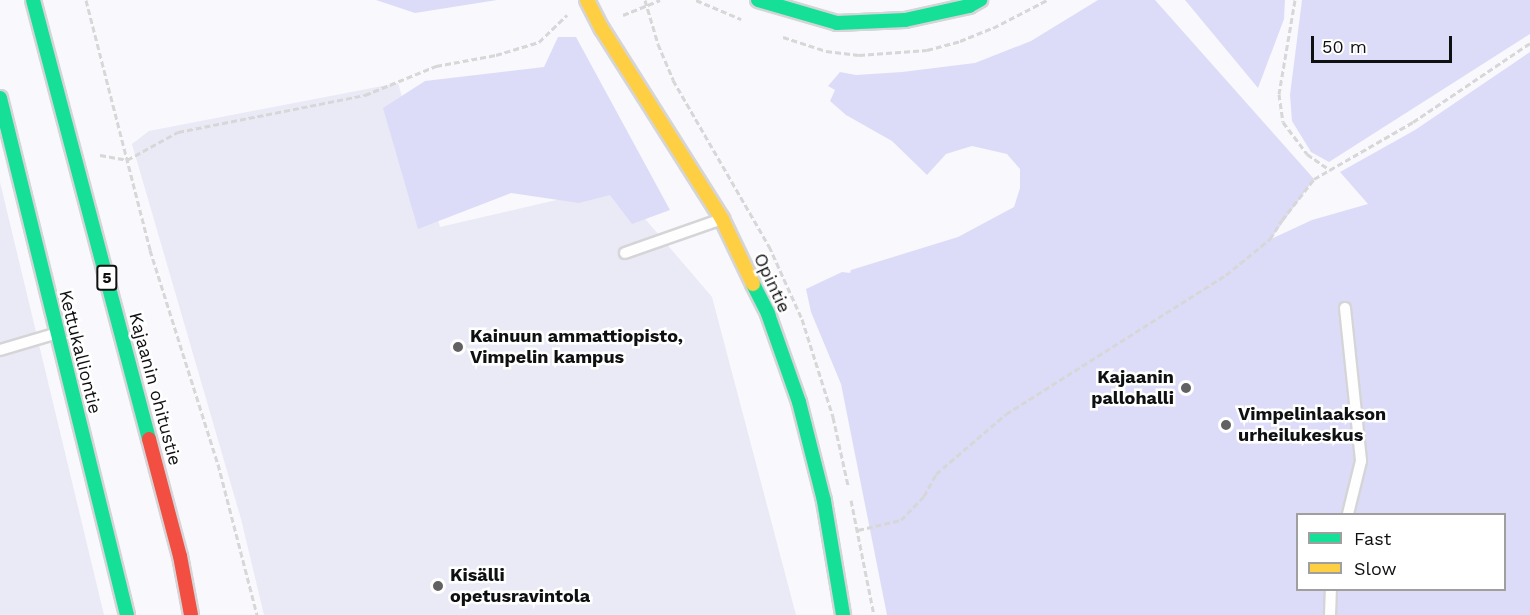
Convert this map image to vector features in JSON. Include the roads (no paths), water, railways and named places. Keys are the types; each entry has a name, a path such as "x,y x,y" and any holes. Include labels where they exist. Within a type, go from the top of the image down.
{"main road":[{"name":"Kajaanin ohitustie","path":"33,0 180,556 191,615"},
{"name":"Opintie","path":"587,0 608,38 722,219 768,315 799,402 824,501 843,615"},
{"path":"758,0 784,10 837,23 905,20 969,6 980,0"},
{"name":"Kettukalliontie","path":"0,98 127,615"},
{"name":"5","path":"180,556 200,615"}],"lane":[{"path":"626,253 722,219"},
{"path":"1345,308 1361,460 1348,513"},
{"path":"0,350 57,333"},
{"path":"1330,615 1331,591"}],"place":[{"name":"Kainuun ammattiopisto, Vimpelin kampus","path":"458,347"},
{"name":"Kajaanin pallohalli","path":"1186,388"},
{"name":"Vimpelinlaakson urheilukeskus","path":"1226,425"},
{"name":"Kisälli opetusravintola","path":"438,586"}]}
